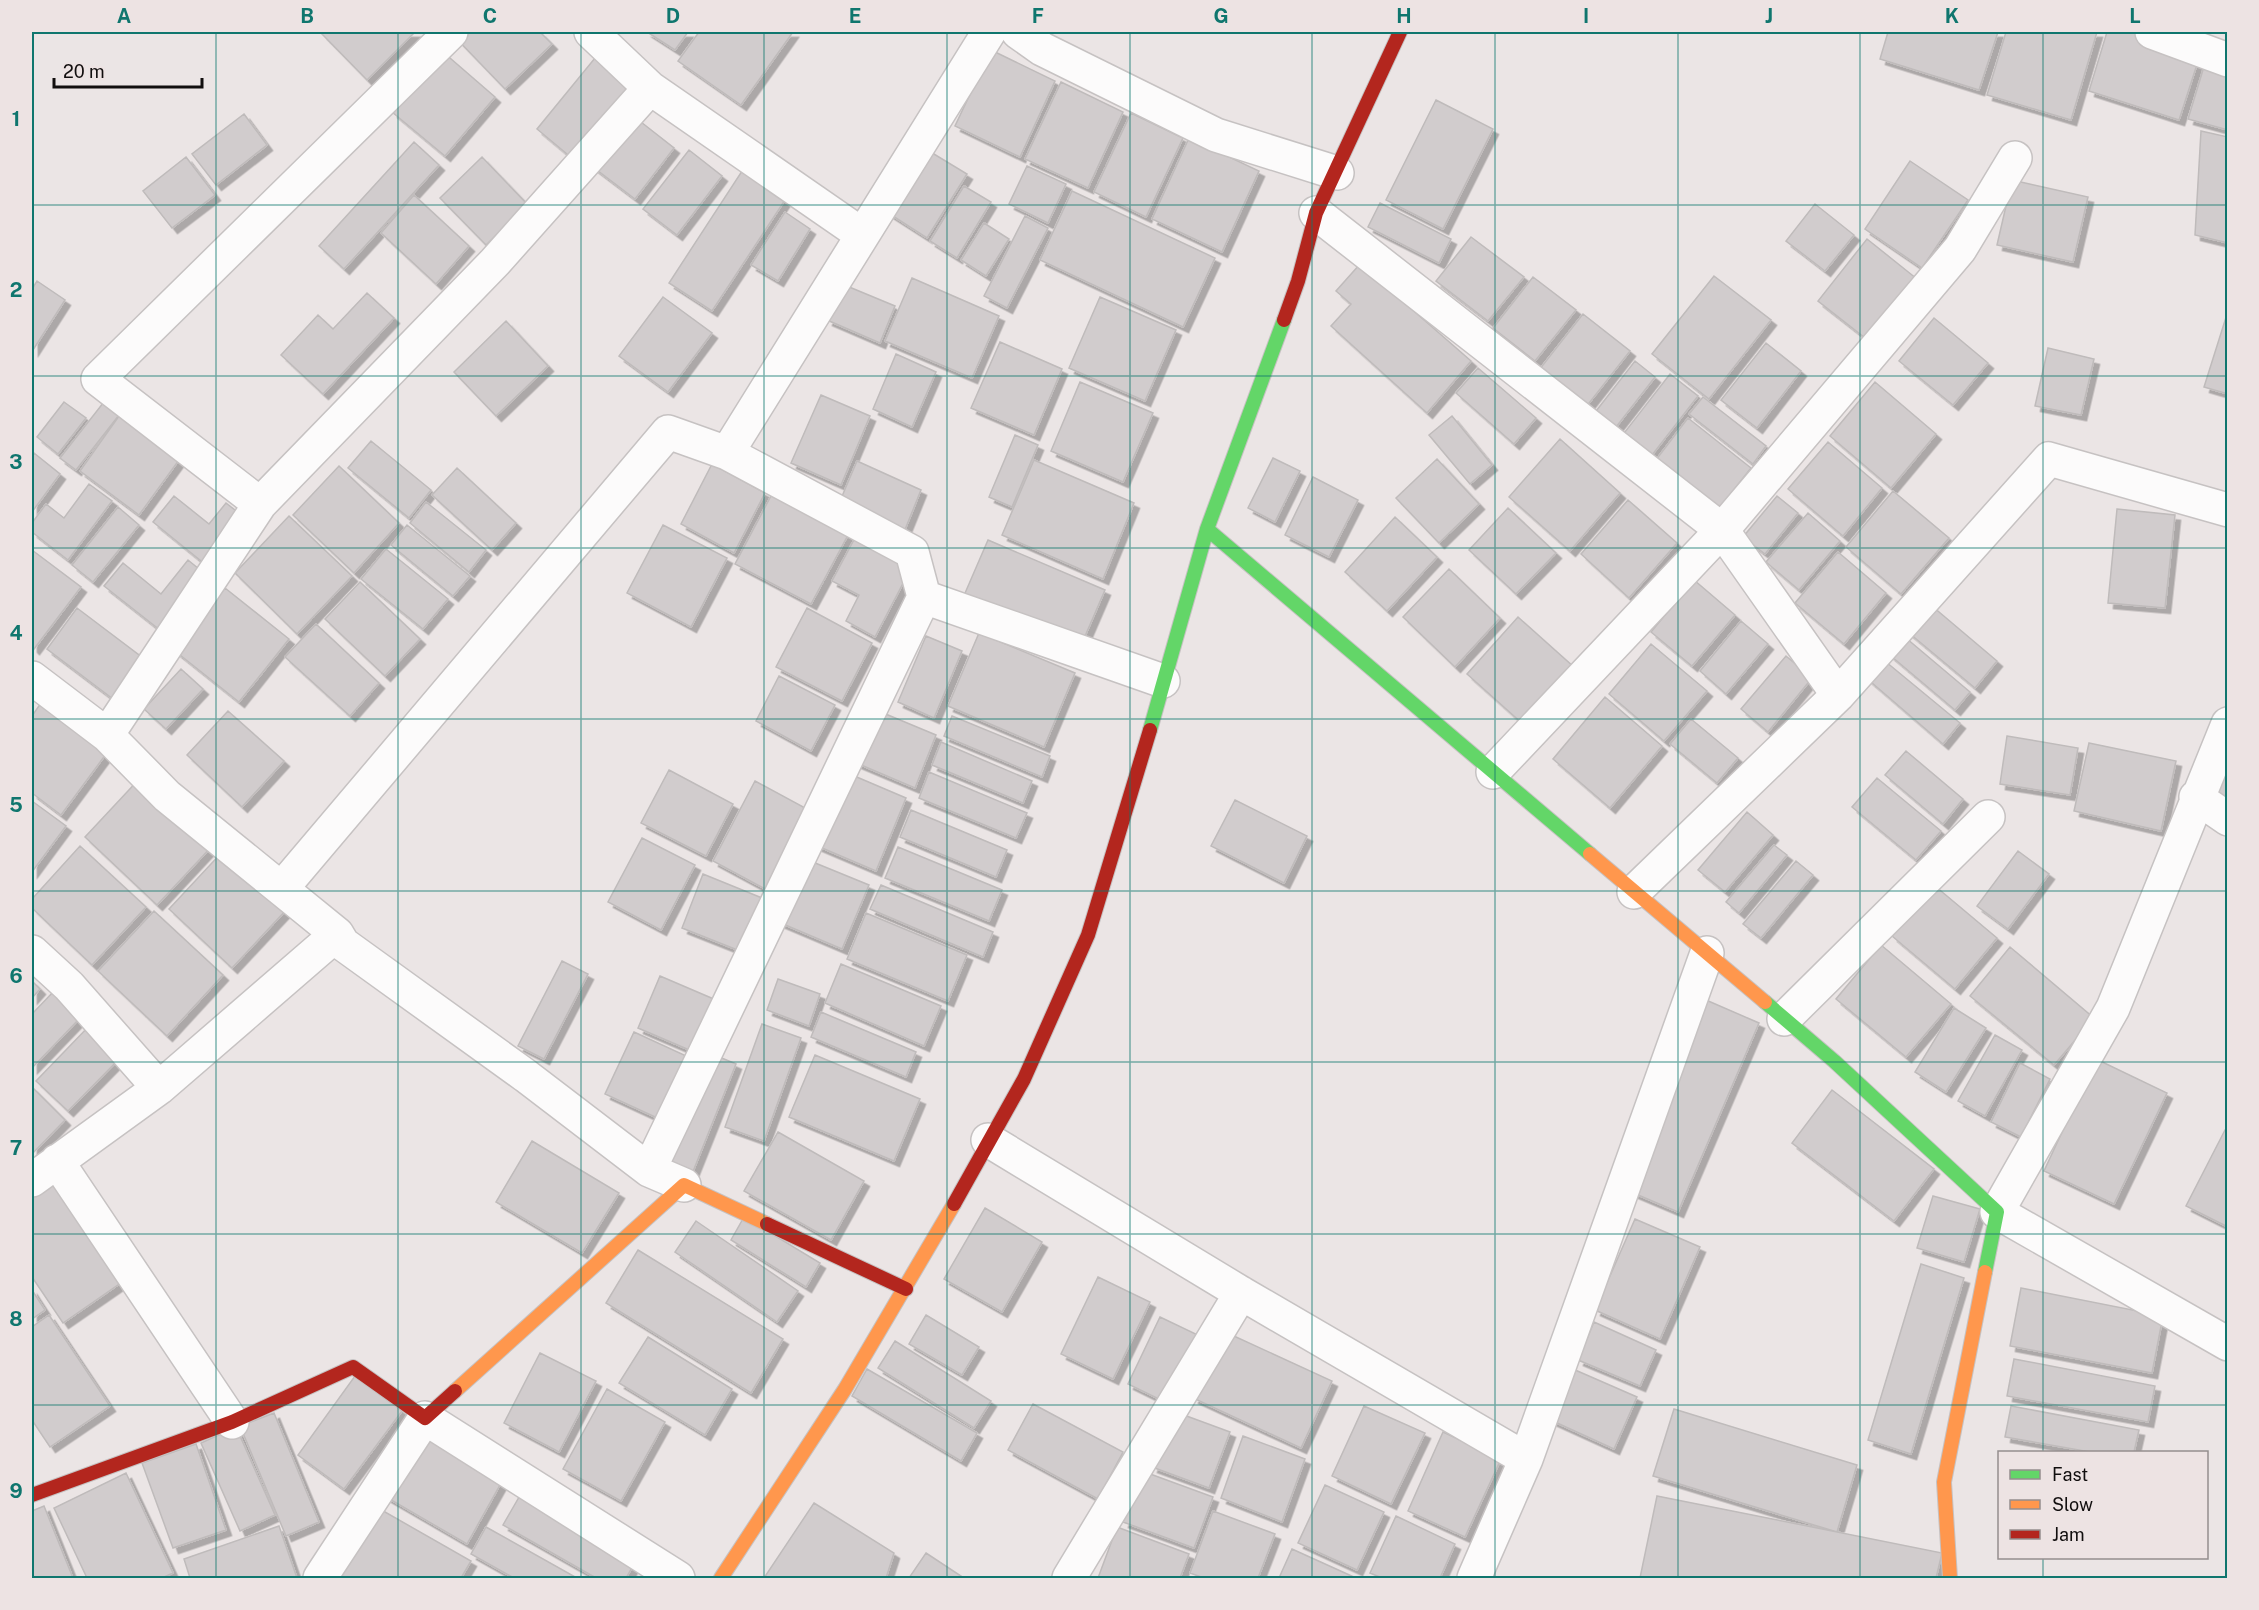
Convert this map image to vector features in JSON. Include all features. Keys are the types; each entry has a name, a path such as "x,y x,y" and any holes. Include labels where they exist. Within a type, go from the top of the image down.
{"street":[{"path":"260,504 98,378 451,32"},
{"path":"591,32 650,88 861,234"},
{"path":"728,453 861,234 989,32"},
{"path":"721,1578 845,1389 906,1289 1024,1078 1053,1018 1088,935 1116,849 1207,529 1298,281 1316,213 1400,32"},
{"path":"2152,32 2228,60"},
{"path":"1038,37 1216,135 1336,173"},
{"path":"107,735 260,504 495,262 650,88"},
{"path":"1493,772 1722,530 1960,249 2015,158"},
{"path":"1316,213 1722,530 1838,695"},
{"path":"282,888 668,432 728,453 912,552 924,597 649,1170"},
{"path":"1634,892 1838,695 2049,459 2228,510"},
{"path":"1207,529 1834,1061 1997,1212 2228,1344"},
{"path":"924,597 1163,681"},
{"path":"32,678 107,735 167,796 337,933 343,944 526,1076 649,1170 906,1289"},
{"path":"1950,1578 1944,1482 1997,1212 2113,1008 2196,797 2228,724"},
{"path":"2196,797 2228,819"},
{"path":"1784,1019 1988,817"},
{"path":"32,1180 159,1088 337,933"},
{"path":"32,952 69,986 159,1088"},
{"path":"1474,1578 1526,1459 1707,953"},
{"path":"988,1140 1241,1293 1526,1459"},
{"path":"57,1161 232,1422"},
{"path":"320,1578 425,1418 684,1185"},
{"path":"1069,1578 1241,1293"},
{"path":"32,1495 232,1422 352,1367 425,1418 678,1578"}],"building":[{"path":"324,32 415,32 367,80 322,34"},
{"path":"540,32 552,44 505,89 451,33"},
{"path":"647,32 688,32 675,50"},
{"path":"699,32 793,32 741,105 678,61"},
{"path":"1888,32 1998,32 1979,90 1880,59"},
{"path":"2006,32 2097,32 2071,120 1987,95"},
{"path":"2107,32 2136,32 2201,52 2179,120 2089,91"},
{"path":"991,50 1055,81 1020,157 955,126"},
{"path":"443,52 495,97 445,156 392,112"},
{"path":"595,58 631,88 573,159 537,129"},
{"path":"2206,60 2228,66 2228,130 2188,119"},
{"path":"1061,82 1123,112 1088,188 1025,159"},
{"path":"1436,100 1493,129 1443,229 1386,200"},
{"path":"1131,113 1183,138 1146,217 1094,192"},
{"path":"244,114 267,145 216,185 192,154"},
{"path":"632,115 674,148 635,199 593,167"},
{"path":"2201,131 2228,137 2228,243 2195,235"},
{"path":"1189,138 1259,171 1222,252 1152,219"},
{"path":"414,142 439,165 344,269 319,246"},
{"path":"924,148 967,174 927,238 885,211"},
{"path":"689,150 722,176 677,235 643,209"},
{"path":"186,157 215,195 172,228 143,191"},
{"path":"482,157 528,205 486,245 440,198"},
{"path":"1910,161 1968,200 1922,268 1865,229"},
{"path":"1027,166 1066,184 1048,223 1009,204"},
{"path":"744,168 787,197 712,311 669,283"},
{"path":"2012,180 2088,197 2073,262 1997,245"},
{"path":"964,186 991,202 957,258 930,241"},
{"path":"1072,191 1215,258 1183,327 1040,260"},
{"path":"414,195 469,246 436,284 381,233"},
{"path":"1380,203 1451,239 1439,263 1368,227"},
{"path":"1815,204 1854,235 1825,271 1786,241"},
{"path":"785,212 810,229 778,281 751,265"},
{"path":"1025,216 1048,228 1007,308 984,296"},
{"path":"984,223 1009,239 986,276 961,260"},
{"path":"1471,237 1524,277 1488,321 1436,281"},
{"path":"1867,239 1917,279 1869,341 1818,301"},
{"path":"1360,264 1471,361 1427,413 1331,326 1351,304 1336,291"},
{"path":"1714,276 1771,320 1709,399 1652,354"},
{"path":"1533,277 1576,310 1535,361 1493,328"},
{"path":"912,278 999,316 972,378 885,341"},
{"path":"37,281 65,300 33,350 32,289"},
{"path":"842,284 895,306 880,343 827,320"},
{"path":"367,293 394,318 323,394 281,355 318,315 333,329"},
{"path":"663,297 712,333 668,392 619,356"},
{"path":"1100,297 1176,330 1145,401 1069,368"},
{"path":"2228,311 2228,394 2204,387"},
{"path":"1583,314 1630,351 1586,407 1539,370"},
{"path":"1934,318 1988,363 1953,405 1899,361"},
{"path":"506,321 548,366 496,416 454,372"},
{"path":"1000,342 1062,369 1034,435 971,408"},
{"path":"1766,343 1801,371 1757,428 1721,400"},
{"path":"2048,348 2094,359 2081,415 2035,406"},
{"path":"896,354 936,372 912,427 873,409"},
{"path":"1635,361 1655,377 1613,431 1593,415"},
{"path":"1478,368 1536,418 1514,444 1456,393"},
{"path":"1670,374 1698,396 1649,459 1621,437"},
{"path":"1080,382 1153,413 1123,482 1051,451"},
{"path":"1875,382 1936,434 1891,488 1830,436"},
{"path":"821,395 870,416 841,485 791,463"},
{"path":"1703,397 1766,446 1753,464 1689,414"},
{"path":"107,398 123,410 76,470 60,458"},
{"path":"64,402 86,418 58,454 37,437"},
{"path":"119,416 179,460 139,515 80,471"},
{"path":"1452,416 1492,465 1470,484 1429,435"},
{"path":"1688,418 1751,468 1715,514 1652,465"},
{"path":"1015,435 1038,445 1012,507 989,497"},
{"path":"1560,439 1620,493 1570,551 1509,497"},
{"path":"371,441 431,490 409,518 348,468"},
{"path":"1828,442 1882,488 1843,536 1788,489"},
{"path":"34,453 60,474 32,512 32,457"},
{"path":"1273,458 1300,471 1275,522 1248,508"},
{"path":"1437,459 1479,504 1439,543 1396,498"},
{"path":"1034,460 1134,503 1103,579 1002,535"},
{"path":"857,461 921,490 902,537 837,508"},
{"path":"712,464 765,493 734,553 681,524"},
{"path":"339,466 399,523 354,573 293,515"},
{"path":"457,468 516,523 492,550 432,495"},
{"path":"1313,477 1358,500 1329,557 1285,535"},
{"path":"89,484 112,501 68,560 32,532 32,523 46,504 64,518"},
{"path":"1893,491 1949,538 1901,594 1846,547"},
{"path":"772,494 848,535 811,604 735,564"},
{"path":"174,496 209,524 226,503 249,521 211,569 153,522"},
{"path":"1777,496 1798,513 1765,554 1743,537"},
{"path":"1628,500 1677,543 1629,598 1581,554"},
{"path":"426,502 486,550 469,572 410,523"},
{"path":"118,507 139,525 93,582 72,565"},
{"path":"1508,508 1556,553 1516,594 1469,550"},
{"path":"2117,509 2175,515 2165,608 2108,603"},
{"path":"1808,513 1840,541 1799,590 1766,562"},
{"path":"289,516 352,576 297,634 235,573"},
{"path":"1395,517 1437,557 1387,611 1345,572"},
{"path":"407,525 470,576 453,596 391,545"},
{"path":"663,525 727,558 691,627 627,593"},
{"path":"856,536 912,566 875,637 846,621 859,595 832,581"},
{"path":"988,540 1105,590 1079,650 962,600"},
{"path":"386,549 448,599 423,629 361,579"},
{"path":"32,550 81,587 34,649 32,647"},
{"path":"1838,552 1886,593 1844,644 1795,603"},
{"path":"188,560 210,578 165,634 104,586 123,563 161,594"},
{"path":"1449,569 1500,618 1455,667 1403,617"},
{"path":"1694,580 1735,615 1692,666 1651,632"},
{"path":"360,582 420,639 385,676 325,619"},
{"path":"225,588 289,639 239,702 175,651"},
{"path":"1926,601 1997,661 1975,688 1903,628"},
{"path":"77,608 143,658 113,699 47,649"},
{"path":"807,608 872,643 842,701 776,667"},
{"path":"1518,617 1575,668 1524,725 1467,674"},
{"path":"1741,621 1768,644 1726,694 1700,671"},
{"path":"316,624 379,683 350,716 285,657"},
{"path":"979,633 1075,673 1044,747 948,706"},
{"path":"1900,633 1970,692 1955,710 1885,651"},
{"path":"926,636 962,651 934,718 898,702"},
{"path":"1651,644 1707,691 1664,741 1609,694"},
{"path":"1786,656 1812,678 1768,732 1741,709"},
{"path":"1880,657 1960,723 1943,744 1864,676"},
{"path":"181,669 203,689 166,729 144,709"},
{"path":"779,676 835,705 811,751 756,721"},
{"path":"1605,697 1662,746 1610,808 1553,759"},
{"path":"43,700 109,750 61,815 32,793 32,716"},
{"path":"876,710 936,735 915,788 854,762"},
{"path":"228,711 284,761 242,807 187,755"},
{"path":"952,716 1050,756 1042,777 944,736"},
{"path":"1691,719 1738,758 1717,783 1670,744"},
{"path":"2007,736 2078,748 2070,795 2000,784"},
{"path":"2228,737 2228,801 2207,793"},
{"path":"941,742 1032,781 1023,803 932,765"},
{"path":"2089,743 2176,761 2161,831 2074,811"},
{"path":"1906,751 1963,799 1943,824 1885,775"},
{"path":"669,770 733,804 706,856 641,823"},
{"path":"845,772 906,798 876,871 815,845"},
{"path":"929,772 1027,813 1016,838 919,798"},
{"path":"141,777 214,844 157,905 85,837"},
{"path":"1877,778 1941,831 1916,860 1852,807"},
{"path":"755,781 807,809 765,889 713,861"},
{"path":"1235,800 1307,836 1284,883 1211,846"},
{"path":"32,801 66,826 32,872"},
{"path":"911,810 1007,850 996,877 900,837"},
{"path":"1747,812 1773,835 1725,892 1698,870"},
{"path":"642,838 695,865 661,930 608,902"},
{"path":"1774,845 1787,855 1739,913 1726,902"},
{"path":"80,846 146,907 92,965 32,908 32,899"},
{"path":"898,847 1002,890 989,921 885,878"},
{"path":"224,850 287,909 232,968 169,909"},
{"path":"2018,851 2049,874 2008,929 1977,906"},
{"path":"803,858 869,885 842,949 776,921"},
{"path":"1796,861 1813,875 1761,938 1743,924"},
{"path":"703,874 762,898 740,951 682,928"},
{"path":"881,885 993,932 983,957 870,909"},
{"path":"1935,886 1997,938 1955,989 1892,936"},
{"path":"154,911 223,975 167,1036 98,971"},
{"path":"866,913 967,955 948,1001 847,959"},
{"path":"1881,945 1951,1004 1906,1057 1836,999"},
{"path":"2010,947 2094,1018 2054,1065 1970,996"},
{"path":"562,961 588,974 544,1059 518,1046"},
{"path":"841,964 941,1006 924,1046 825,1003"},
{"path":"660,976 723,1003 701,1055 638,1028"},
{"path":"778,979 820,994 809,1026 767,1010"},
{"path":"32,981 40,989 32,998"},
{"path":"54,991 81,1017 32,1068 32,1014"},
{"path":"1706,1000 1759,1023 1678,1212 1624,1189"},
{"path":"1954,1008 1986,1028 1946,1092 1915,1072"},
{"path":"821,1012 916,1052 906,1077 811,1037"},
{"path":"91,1024 123,1055 68,1111 36,1081"},
{"path":"762,1024 801,1038 764,1141 725,1127"},
{"path":"634,1032 695,1060 666,1122 605,1094"},
{"path":"1995,1035 2022,1050 1985,1116 1958,1101"},
{"path":"712,1054 736,1064 692,1174 668,1165"},
{"path":"815,1055 920,1099 894,1161 789,1117"},
{"path":"2096,1059 2167,1093 2114,1204 2044,1171"},
{"path":"2020,1063 2050,1079 2021,1137 1991,1122"},
{"path":"32,1087 65,1120 32,1154"},
{"path":"1832,1090 1934,1169 1894,1221 1792,1143"},
{"path":"2225,1130 2228,1132 2228,1227 2186,1206"},
{"path":"778,1132 864,1181 831,1240 744,1191"},
{"path":"532,1141 619,1193 582,1253 496,1202"},
{"path":"52,1173 125,1280 63,1323 32,1277 32,1187"},
{"path":"1933,1196 1980,1209 1964,1262 1917,1248"},
{"path":"985,1208 1042,1242 1002,1312 944,1279"},
{"path":"744,1217 820,1263 806,1287 731,1240"},
{"path":"1635,1219 1700,1247 1660,1339 1595,1310"},
{"path":"696,1221 798,1291 777,1322 675,1252"},
{"path":"638,1250 783,1339 751,1393 606,1303"},
{"path":"1921,1264 1964,1278 1911,1454 1868,1440"},
{"path":"1098,1277 1150,1302 1113,1379 1061,1354"},
{"path":"2021,1288 2163,1316 2152,1373 2010,1346"},
{"path":"32,1290 45,1310 32,1319"},
{"path":"49,1315 110,1406 50,1447 32,1420 32,1327"},
{"path":"926,1315 979,1347 962,1375 909,1344"},
{"path":"1160,1317 1202,1337 1169,1404 1128,1384"},
{"path":"1594,1322 1656,1350 1640,1386 1578,1360"},
{"path":"1223,1331 1332,1381 1301,1448 1193,1398"},
{"path":"648,1337 732,1389 705,1435 619,1383"},
{"path":"895,1341 991,1401 974,1428 878,1368"},
{"path":"540,1353 596,1381 559,1452 504,1423"},
{"path":"2014,1359 2155,1386 2148,1422 2007,1396"},
{"path":"1566,1366 1637,1397 1614,1449 1544,1417"},
{"path":"867,1369 977,1433 961,1461 852,1396"},
{"path":"355,1376 402,1411 344,1489 298,1455"},
{"path":"607,1389 665,1422 621,1501 563,1469"},
{"path":"1033,1404 1123,1452 1098,1499 1008,1450"},
{"path":"1364,1406 1425,1433 1391,1504 1332,1476"},
{"path":"2011,1406 2139,1430 2134,1451 2084,1451 2005,1437"},
{"path":"1674,1409 1857,1465 1837,1532 1653,1476"},
{"path":"1173,1411 1230,1432 1209,1488 1152,1467"},
{"path":"274,1413 319,1522 286,1536 240,1426"},
{"path":"236,1427 275,1515 240,1531 201,1443"},
{"path":"424,1430 505,1476 467,1544 386,1497"},
{"path":"1443,1432 1501,1459 1465,1537 1408,1511"},
{"path":"1243,1436 1305,1459 1282,1522 1221,1498"},
{"path":"196,1444 226,1530 173,1548 142,1463"},
{"path":"1142,1471 1213,1497 1194,1548 1123,1522"},
{"path":"126,1473 173,1573 162,1578 87,1578 54,1508"},
{"path":"1325,1485 1384,1512 1357,1570 1298,1543"},
{"path":"522,1492 638,1557 626,1578 596,1578 503,1525"},
{"path":"1657,1496 1942,1553 1936,1578 1640,1578"},
{"path":"814,1503 894,1553 886,1578 764,1578"},
{"path":"44,1506 73,1578 32,1578 32,1511"},
{"path":"378,1508 471,1561 461,1578 339,1577"},
{"path":"1213,1511 1275,1534 1258,1578 1204,1578 1190,1573"},
{"path":"1396,1516 1455,1544 1440,1578 1382,1578 1370,1573"},
{"path":"279,1526 297,1578 190,1578 184,1559"},
{"path":"486,1527 577,1578 514,1578 471,1554"},
{"path":"1117,1527 1189,1554 1180,1578 1098,1578"},
{"path":"1292,1549 1356,1578 1279,1578"},
{"path":"926,1553 964,1578 909,1578"}],"traffic: fast":[{"path":"1150,730 1207,529 1284,320"},
{"path":"1207,529 1590,854"},
{"path":"1765,1002 1834,1061 1997,1212 1985,1272"}],"traffic: slow":[{"path":"1590,854 1765,1002"},
{"path":"455,1391 684,1185 767,1224"},
{"path":"721,1578 845,1389 954,1204"},
{"path":"1950,1578 1944,1482 1985,1272"}],"traffic: jam":[{"path":"1284,320 1298,281 1316,213 1400,32"},
{"path":"954,1204 1024,1079 1088,935 1150,730"},
{"path":"767,1224 906,1289"},
{"path":"32,1495 232,1422 353,1367 425,1418 455,1391"}]}
